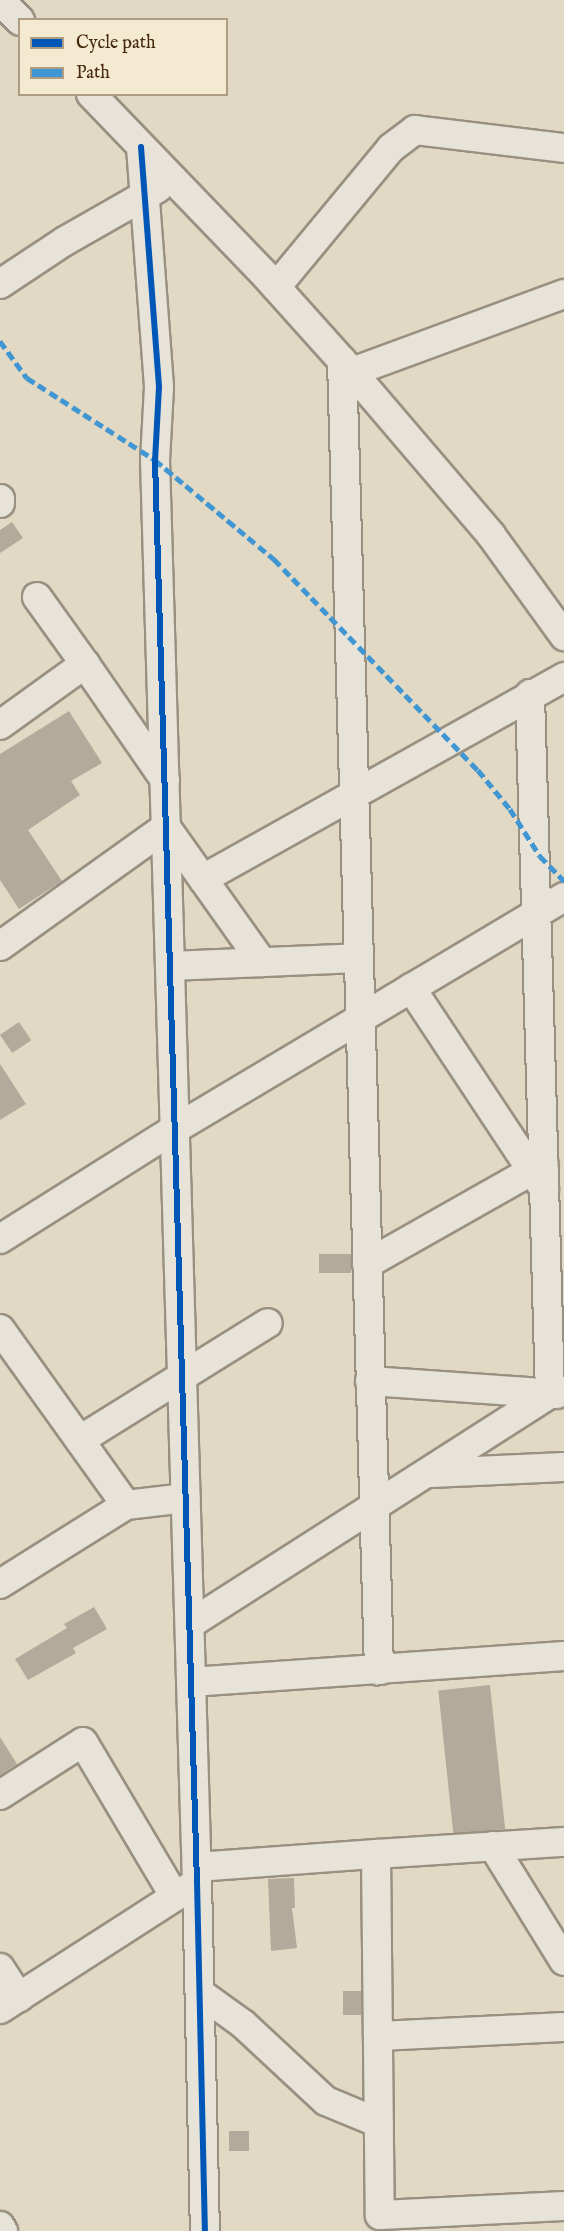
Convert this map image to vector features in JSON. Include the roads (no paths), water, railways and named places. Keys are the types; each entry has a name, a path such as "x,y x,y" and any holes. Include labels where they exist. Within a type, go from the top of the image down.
{"street":[{"path":"0,0 18,19"},
{"path":"93,96 276,287 347,367 491,535 564,636"},
{"path":"276,287 391,148 415,130 564,148"},
{"path":"141,147 159,387 156,460 192,1682 190,1882 200,1993 205,2231"},
{"path":"0,284 65,241 172,179"},
{"path":"347,367 564,294"},
{"path":"347,367 358,958 379,1670"},
{"path":"37,597 165,780"},
{"path":"0,725 85,664"},
{"path":"202,879 564,677"},
{"path":"530,694 540,1174 557,1394"},
{"path":"166,827 262,962"},
{"path":"0,946 166,827"},
{"path":"0,1239 175,1129 564,897"},
{"path":"170,966 358,958"},
{"path":"411,988 540,1174"},
{"path":"367,1264 540,1174"},
{"path":"80,1440 268,1323"},
{"path":"0,1329 126,1505"},
{"path":"370,1381 557,1394"},
{"path":"190,1624 557,1394"},
{"path":"429,1473 564,1467"},
{"path":"0,1584 126,1505 186,1498"},
{"path":"192,1682 564,1656"},
{"path":"0,1795 83,1742 190,1882"},
{"path":"0,1968 10,2003 190,1882 376,1854 564,1842"},
{"path":"493,1846 564,1961"},
{"path":"376,1854 380,2223 564,2206"},
{"path":"200,1993 243,2024 326,2102 379,2123"},
{"path":"378,2036 564,2027"},
{"path":"0,2226 3,2231"}]}
